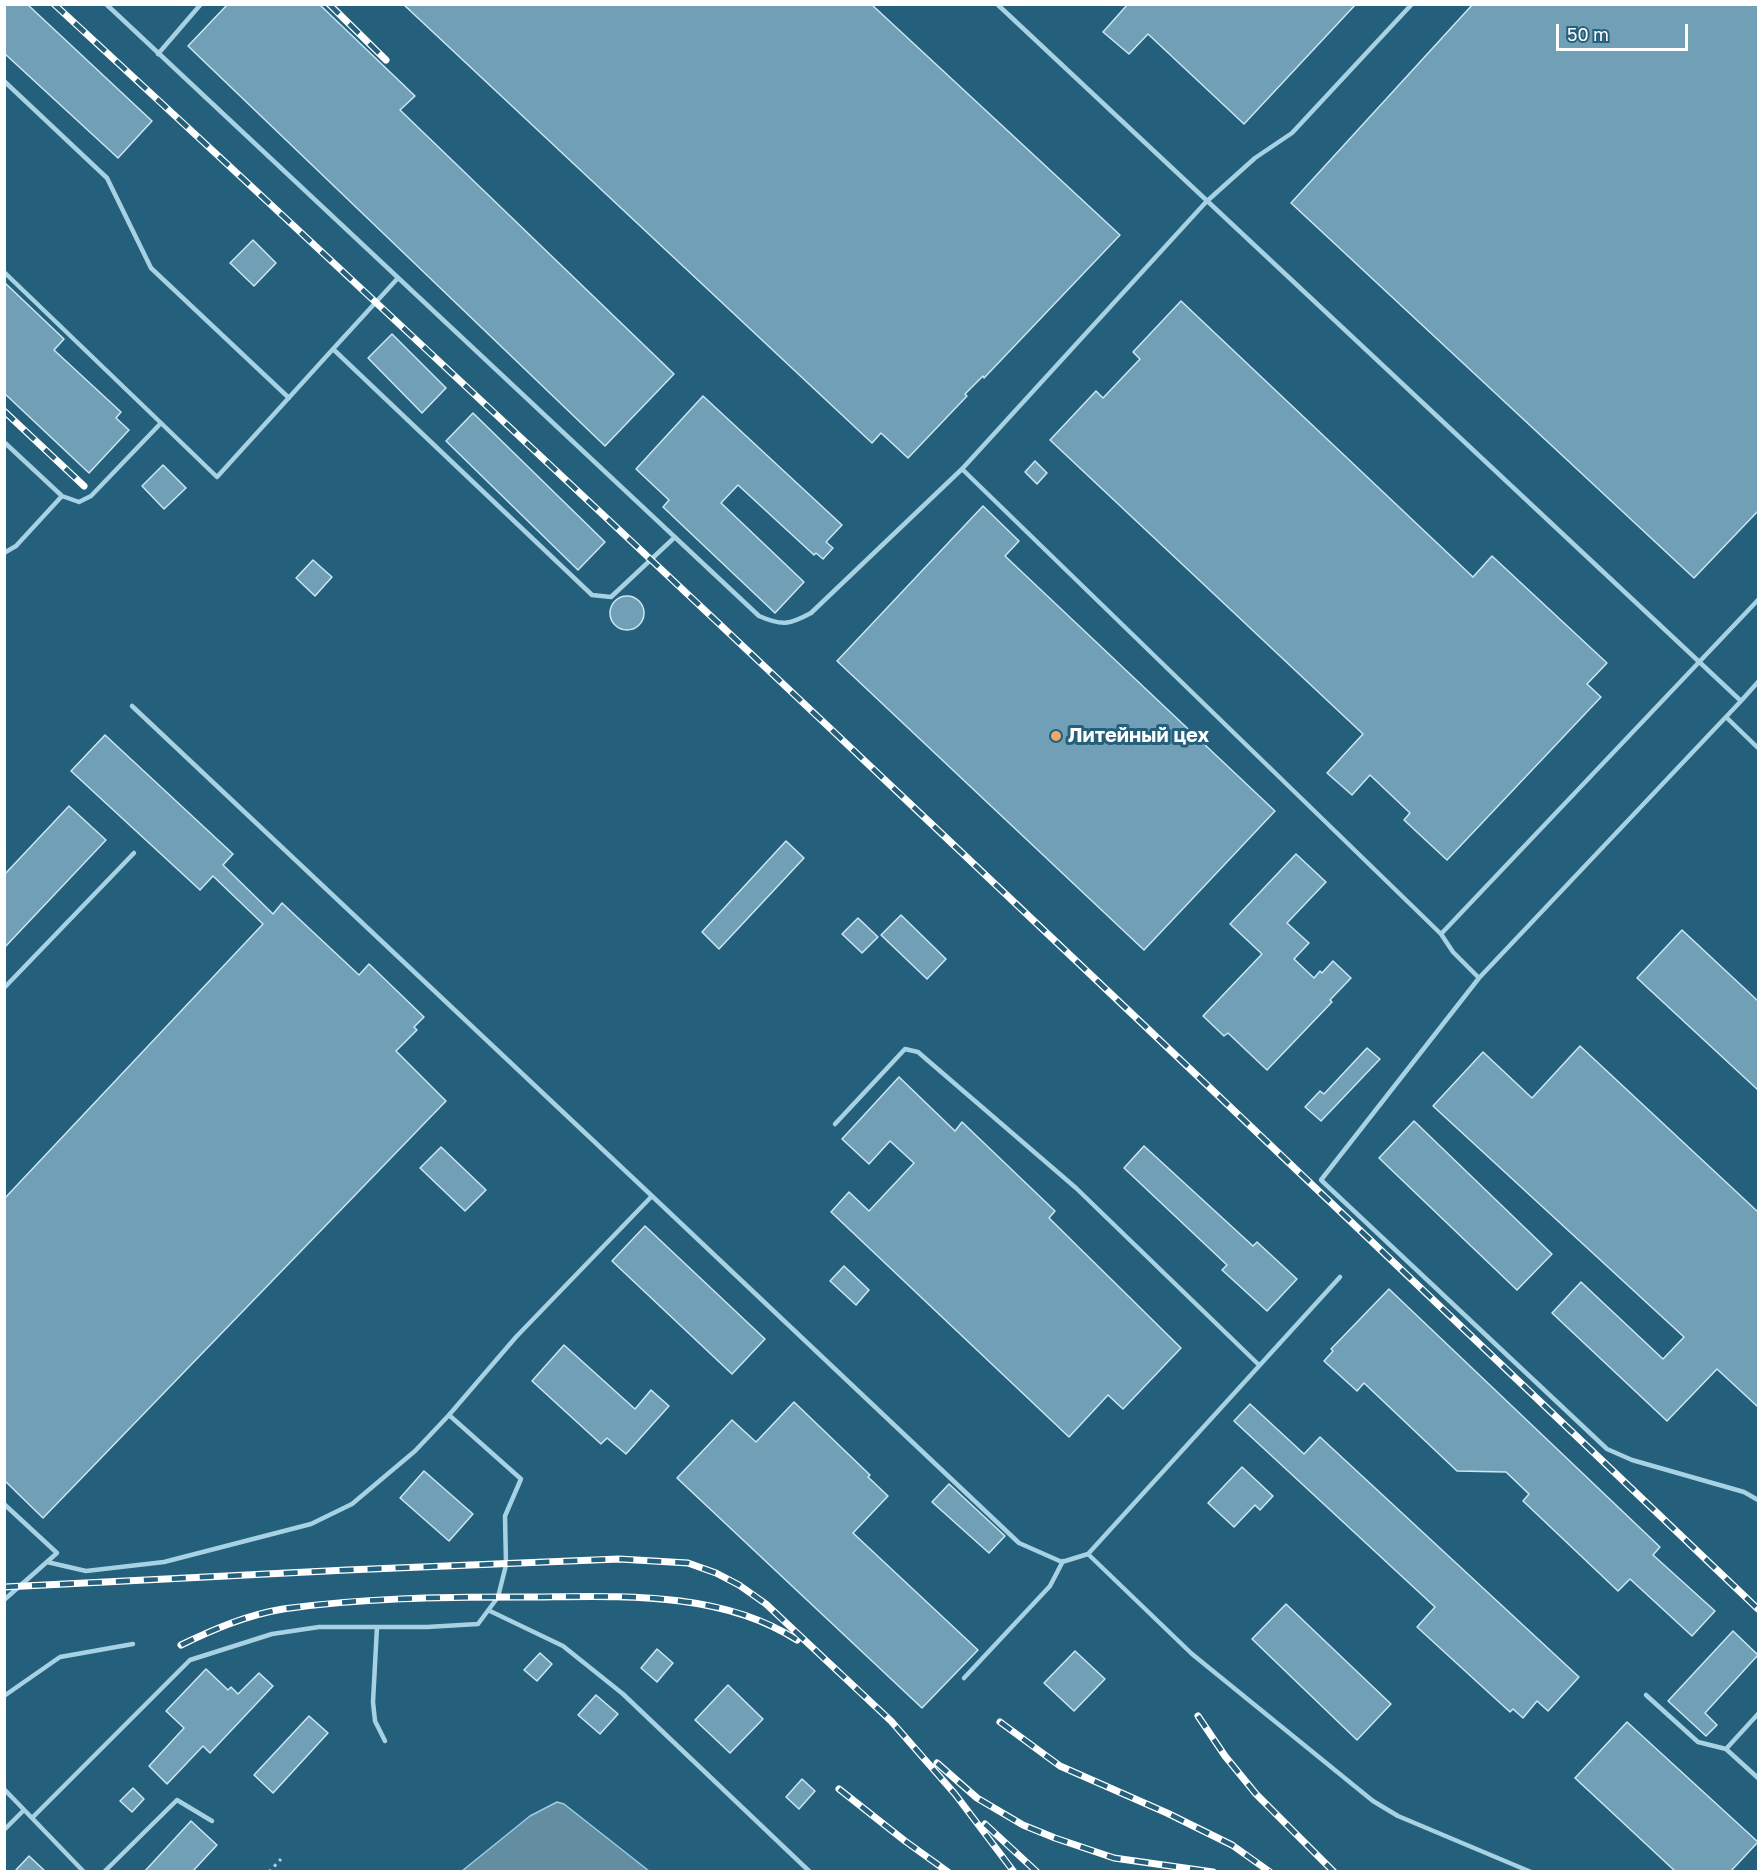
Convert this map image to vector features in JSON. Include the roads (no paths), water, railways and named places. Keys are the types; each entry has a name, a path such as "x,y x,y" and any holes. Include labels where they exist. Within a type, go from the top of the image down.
{"lane":[{"path":"106,4 759,616 776,623 793,622 811,612 962,469 1206,202 1255,158 1292,133 1412,4"},
{"path":"158,54 201,4"},
{"path":"997,4 1741,701"},
{"path":"4,81 107,178 151,268 289,399"},
{"path":"4,272 217,477 398,278"},
{"path":"333,349 592,595 611,597 675,537"},
{"path":"4,442 62,496 79,502 91,496 162,423"},
{"path":"962,469 1441,934 1453,952 1479,978"},
{"path":"4,553 16,546 62,496"},
{"path":"1441,934 1758,600"},
{"path":"1758,682 1479,978 1321,1180 1607,1449 1632,1460 1744,1492 1758,1500"},
{"path":"132,706 1019,1543 1063,1561 1088,1554 1340,1277"},
{"path":"1726,717 1758,748"},
{"path":"4,988 134,853"},
{"path":"836,1124 905,1049 918,1052 1076,1188 1259,1365"},
{"path":"47,1562 86,1571 165,1562 311,1524 352,1504 415,1451 516,1336 652,1196"},
{"path":"32,1818 190,1660 272,1634 319,1627 478,1624 490,1611 498,1597 506,1565 505,1516 521,1479 449,1415"},
{"path":"4,1504 57,1553 4,1600"},
{"path":"1088,1554 1192,1654 1373,1801 1398,1816 1531,1872"},
{"path":"964,1678 1050,1586 1063,1561"},
{"path":"490,1611 563,1646 614,1687 810,1872"},
{"path":"377,1627 373,1702 375,1721 385,1741"},
{"path":"4,1696 60,1658 133,1644"},
{"path":"1646,1695 1698,1742 1726,1749 1758,1778"},
{"path":"1726,1749 1758,1714"},
{"path":"4,1789 84,1872"},
{"path":"104,1872 177,1800 212,1821"},
{"path":"4,1830 24,1810"}],"water":[{"path":"557,1802 564,1804 649,1871 462,1871 530,1816"}],"railway":[{"path":"54,4 696,602 1758,1609"},
{"path":"329,4 386,60"},
{"path":"4,411 84,486"},
{"path":"4,1587 619,1559 688,1563 716,1573 739,1585 766,1604 891,1721 955,1794 1014,1872"},
{"path":"181,1645 231,1623 257,1615 312,1605 430,1598 590,1596 662,1599 732,1611 766,1623 797,1640"},
{"path":"1198,1716 1225,1756 1256,1794 1334,1872"},
{"path":"1000,1722 1060,1766 1167,1813 1232,1845 1270,1872"},
{"path":"937,1763 977,1798 1023,1825 1055,1838 1114,1858 1213,1872"},
{"path":"839,1789 948,1872"},
{"path":"985,1824 1037,1872"}],"place":[{"name":"Литейный цех","path":"1056,736"}]}
